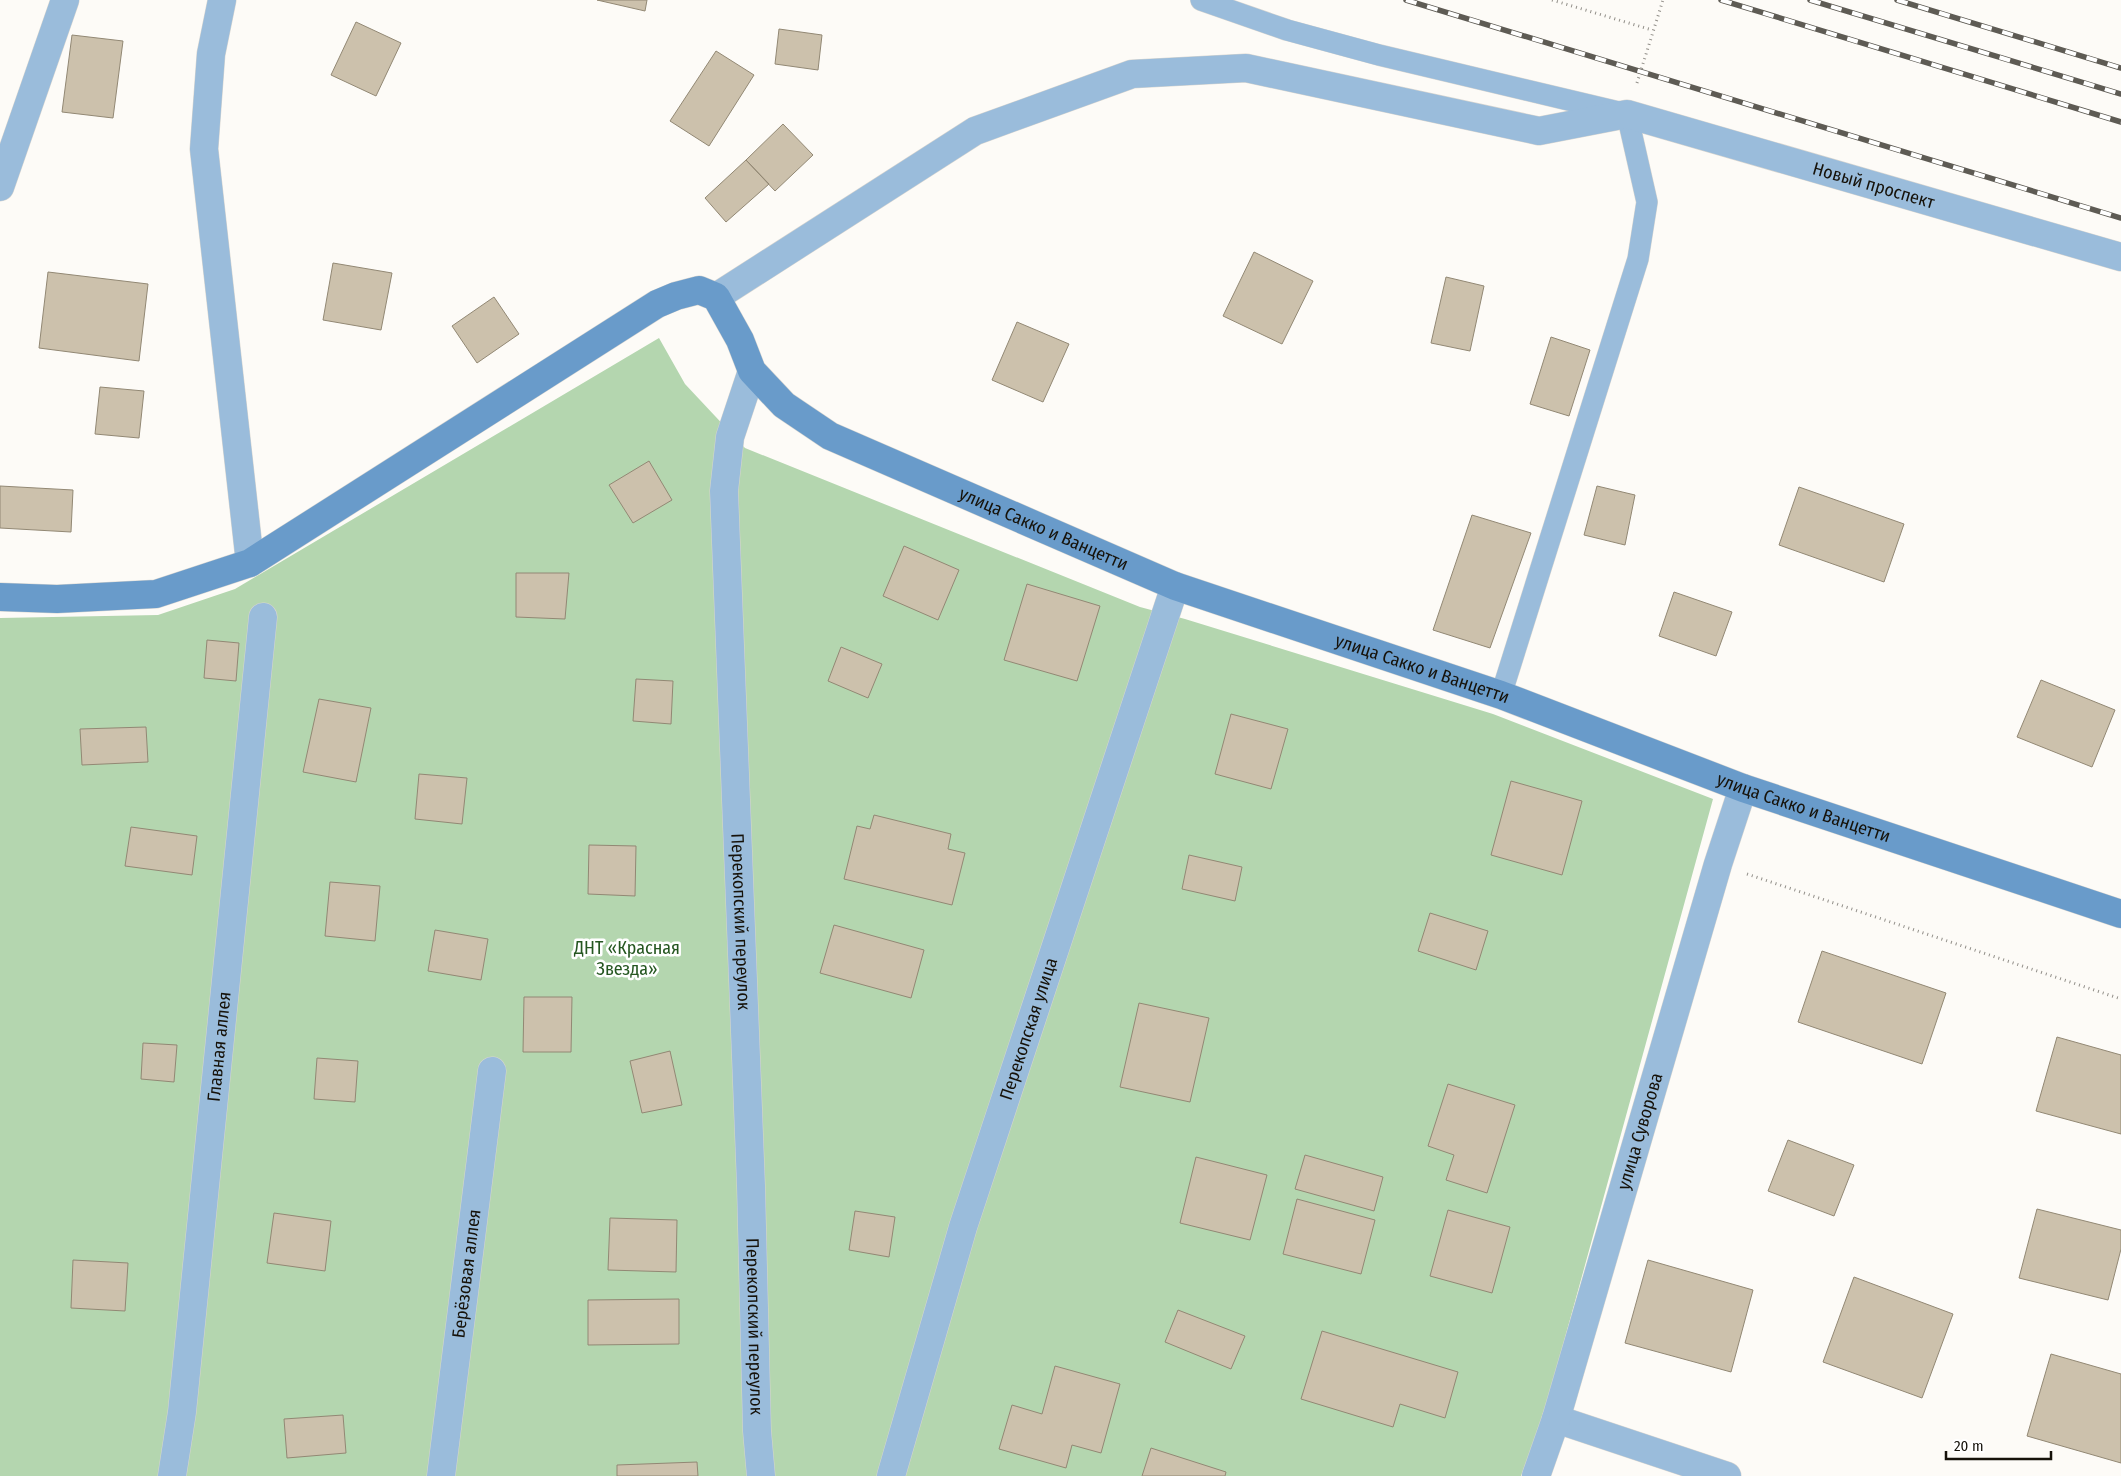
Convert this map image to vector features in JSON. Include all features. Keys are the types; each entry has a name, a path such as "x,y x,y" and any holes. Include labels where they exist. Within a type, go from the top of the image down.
{"main road":[{"path":"0,597 57,599 156,594 250,563 657,304 676,296 699,290 716,297 740,340 752,371"},
{"name":"улица Сакко и Ванцетти","path":"752,371 784,405 830,436 1175,586 1501,695 1743,788 2121,914"}],"street":[{"path":"0,187 65,0"},
{"path":"222,0 211,54 204,149 250,563"},
{"path":"716,297 975,131 1132,74 1246,68 1539,131 1627,114"},
{"name":"Новый проспект","path":"1627,114 2121,257"},
{"name":"Перекопский переулок","path":"752,371 730,437 724,491 750,1147 757,1431 762,1476"},
{"name":"Перекопская улица","path":"891,1476 963,1227 1175,586"},
{"name":"Главная аллея","path":"172,1476 182,1412 263,617"},
{"name":"улица Суворова","path":"1536,1476 1556,1419 1718,864 1743,788"},
{"name":"Берёзовая аллея","path":"441,1476 492,1071"},
{"path":"1556,1419 1727,1476"}],"lane":[{"path":"1202,0 1287,30 1379,56 1627,114 1647,202 1638,259 1501,695"}],"path":[{"path":"1552,0 1652,30"},
{"path":"1627,114 1663,0"},
{"path":"1718,864 2121,999"}],"green space":[{"name":"ДНТ «Красная Звезда»","path":"659,338 685,384 745,448 1140,607 1185,619 1493,714 1713,799 1543,1418 1521,1476 0,1476 0,618 158,615 235,589"}],"building":[{"path":"597,0 647,0 645,11"},
{"path":"356,22 401,43 376,96 331,75"},
{"path":"779,29 822,35 818,70 775,64"},
{"path":"72,35 123,41 113,118 62,112"},
{"path":"716,51 754,75 709,146 670,121"},
{"path":"783,124 813,155 775,191 746,160"},
{"path":"746,160 769,184 726,222 705,198"},
{"path":"1254,252 1313,281 1282,344 1223,316"},
{"path":"333,263 392,273 381,330 323,320"},
{"path":"48,272 148,284 139,361 39,348"},
{"path":"1446,277 1484,286 1470,351 1431,343"},
{"path":"494,297 519,334 477,363 452,326"},
{"path":"1017,322 1069,344 1043,402 992,380"},
{"path":"1551,337 1590,350 1569,416 1530,404"},
{"path":"100,387 144,391 139,438 95,434"},
{"path":"649,461 672,500 633,523 609,485"},
{"path":"0,486 73,490 71,532 0,528"},
{"path":"1597,486 1635,495 1625,545 1584,535"},
{"path":"1799,487 1904,524 1884,582 1779,545"},
{"path":"1472,515 1531,533 1490,648 1433,630"},
{"path":"904,546 959,570 938,620 883,596"},
{"path":"516,573 569,573 565,619 516,617"},
{"path":"1027,584 1100,606 1077,681 1004,660"},
{"path":"1674,592 1732,612 1716,656 1659,636"},
{"path":"207,640 239,643 236,681 204,678"},
{"path":"841,647 882,664 868,698 828,681"},
{"path":"636,679 673,681 671,724 633,721"},
{"path":"2041,680 2115,710 2092,767 2017,737"},
{"path":"319,699 371,708 356,782 303,772"},
{"path":"1231,714 1288,729 1271,789 1215,774"},
{"path":"146,727 148,762 82,765 80,729"},
{"path":"419,774 467,778 462,824 415,819"},
{"path":"1511,781 1582,801 1562,875 1491,855"},
{"path":"874,815 951,834 948,849 965,853 952,905 844,879 857,826 870,829"},
{"path":"131,827 197,836 192,875 125,866"},
{"path":"589,845 636,846 635,896 588,894"},
{"path":"1189,855 1242,867 1235,901 1182,889"},
{"path":"330,882 380,886 375,941 325,936"},
{"path":"1430,913 1488,931 1476,970 1418,951"},
{"path":"834,925 924,950 911,998 820,973"},
{"path":"435,930 488,939 481,980 428,971"},
{"path":"1822,951 1946,993 1922,1064 1798,1022"},
{"path":"524,997 572,997 571,1052 523,1052"},
{"path":"1139,1003 1209,1018 1190,1102 1120,1087"},
{"path":"2057,1037 2121,1055 2121,1134 2036,1111"},
{"path":"143,1043 177,1045 174,1082 141,1079"},
{"path":"670,1051 682,1105 642,1113 630,1061"},
{"path":"317,1058 358,1061 355,1102 314,1099"},
{"path":"1448,1084 1515,1105 1487,1193 1446,1180 1454,1155 1428,1146"},
{"path":"1788,1140 1854,1165 1834,1216 1768,1191"},
{"path":"1305,1155 1383,1177 1374,1211 1295,1189"},
{"path":"1196,1157 1267,1175 1250,1240 1180,1223"},
{"path":"1297,1199 1375,1220 1361,1274 1283,1254"},
{"path":"2037,1209 2121,1230 2121,1249 2108,1300 2019,1278"},
{"path":"1448,1210 1510,1227 1492,1293 1430,1276"},
{"path":"855,1211 895,1217 889,1257 849,1250"},
{"path":"274,1213 331,1221 325,1271 267,1263"},
{"path":"610,1218 677,1220 676,1272 608,1270"},
{"path":"73,1260 128,1263 125,1311 71,1308"},
{"path":"1648,1260 1753,1290 1731,1372 1625,1343"},
{"path":"1854,1277 1953,1314 1922,1398 1823,1362"},
{"path":"679,1299 679,1344 588,1345 588,1300"},
{"path":"1178,1310 1245,1336 1231,1369 1165,1342"},
{"path":"1322,1331 1458,1372 1445,1418 1400,1404 1393,1427 1301,1399"},
{"path":"2051,1354 2121,1374 2121,1463 2027,1436"},
{"path":"1055,1366 1120,1384 1101,1453 1072,1445 1066,1468 999,1449 1012,1405 1042,1414"},
{"path":"343,1415 346,1453 287,1458 284,1419"},
{"path":"1151,1448 1226,1472 1225,1476 1142,1476"},
{"path":"697,1462 698,1476 617,1476 617,1465"}],"railway":[{"path":"1406,0 2121,218"},
{"path":"1721,0 2121,122"},
{"path":"1810,0 2121,94"},
{"path":"1897,0 2121,68"}]}
